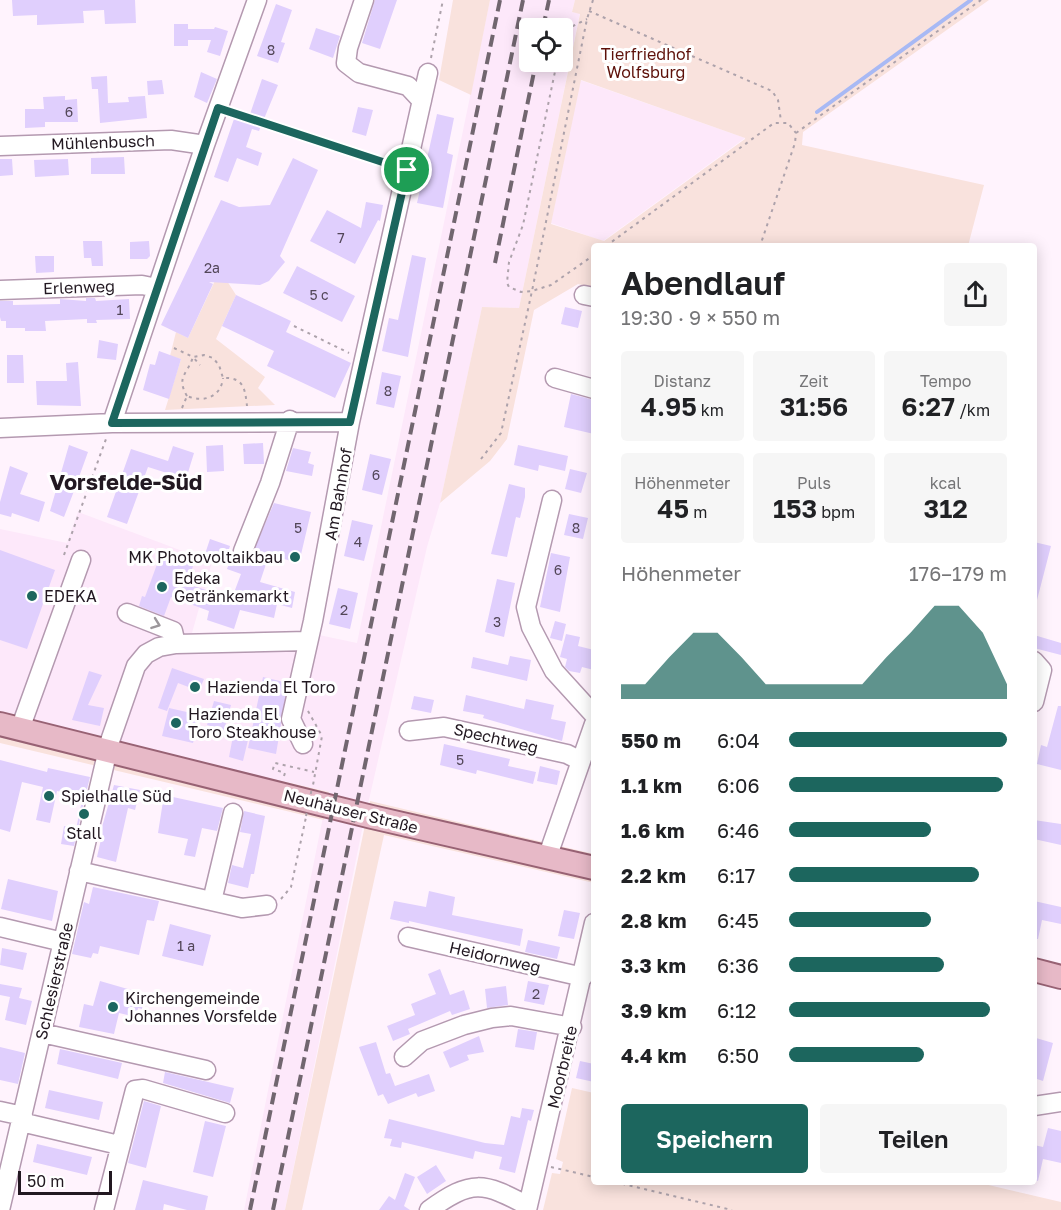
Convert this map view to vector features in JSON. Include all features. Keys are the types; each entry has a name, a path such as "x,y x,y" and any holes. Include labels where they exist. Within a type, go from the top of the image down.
{"main road":[{"name":"Neuhäuser Straße","path":"10,727 591,867"},
{"path":"1037,971 1061,977"}],"street":[{"path":"112,423 205,145 257,0"},
{"path":"364,0 348,48 346,63 358,73 408,86 422,101"},
{"name":"Am Bahnhof","path":"303,744 291,719 320,588 350,422 428,73"},
{"name":"Mühlenbusch","path":"0,146 171,140 205,145"},
{"name":"Erlenweg","path":"0,290 142,285 157,288"},
{"path":"555,378 591,388"},
{"path":"0,428 112,423 290,420 350,422"},
{"path":"243,550 270,483 290,420"},
{"path":"552,500 526,607 531,627 554,671 591,722"},
{"path":"10,727 73,557"},
{"path":"127,614 173,631 176,644"},
{"path":"108,752 136,666 153,651 176,644 307,641"},
{"path":"1037,664 1042,670 1037,690"},
{"name":"Spechtweg","path":"409,731 444,727 567,754 581,761"},
{"path":"548,858 591,731"},
{"name":"Schlesierstraße","path":"0,1210 108,752"},
{"path":"212,901 232,813"},
{"path":"79,871 242,908 267,905"},
{"path":"0,927 63,942"},
{"name":"Heidornweg","path":"408,937 583,976"},
{"name":"Moorbreite","path":"528,1208 572,1027 586,996 583,976 591,937"},
{"path":"404,1058 422,1041 464,1025 492,1018 511,1016 572,1027"},
{"path":"42,1033 206,1070"},
{"path":"104,1210 119,1145 134,1093 138,1088 225,1113"},
{"path":"1037,1106 1061,1102"},
{"path":"0,1111 119,1145"},
{"path":"429,1210 448,1197 466,1189 481,1186 495,1188 528,1208"}],"path":[{"path":"428,73 443,0"},
{"path":"481,459 501,433 587,19 593,0"},
{"path":"796,133 981,0"},
{"path":"589,11 772,91 778,100 781,122"},
{"path":"573,26 587,19"},
{"path":"555,72 523,225 508,273 509,287 521,292 551,285 591,257"},
{"path":"218,108 407,170"},
{"path":"610,243 774,123 781,122 793,126 796,133 795,143 761,243"},
{"path":"294,326 365,361"},
{"path":"174,348 193,357 200,365"},
{"path":"187,396 205,399 213,396 220,390 223,378 219,365 213,358 204,355 193,357"},
{"path":"172,422 181,412 187,396 182,387 182,381 193,357"},
{"path":"223,378 239,379 243,383 248,421"},
{"path":"73,557 112,423"},
{"path":"267,905 281,899 291,886 312,788 322,736 306,708"},
{"path":"284,778 285,772 273,769 274,763 315,772"},
{"path":"539,1164 591,1176"},
{"path":"628,1185 732,1210"}],"shaded area":[{"path":"490,0 575,0 572,12 580,13 573,47 573,18 519,18 519,72 568,72 519,308 482,307 440,503 427,547 362,830 285,1210 244,1210 328,792 0,716 0,529 67,543 78,512 212,562 192,633 300,631 357,643"},
{"path":"580,80 745,138 603,241 551,223"}],"green space":[{"path":"453,0 490,0 471,95 439,80"},
{"name":"Tierfriedhof Wolfsburg","path":"575,0 989,0 803,132 802,145 984,185 969,243 591,243 591,287 578,284 534,310 507,439 490,461 440,503 482,307 519,308 568,72 573,72 573,48 580,14 572,12","holes":["581,80 745,138 604,241 551,224"]},
{"path":"220,270 236,295 216,339 265,377 258,388 275,405 165,410 181,359 170,356 176,332 188,338"},
{"path":"0,716 329,792 324,820 0,743"},
{"path":"370,801 591,853 591,882 384,835 302,1210 285,1210"},
{"path":"572,1088 591,1092 591,1185 989,1185 1061,1202 1061,1210 543,1210 552,1173 560,1174 563,1162 556,1159"}],"building":[{"path":"12,0 135,0 136,23 105,24 104,10 83,11 84,23 37,25 37,15 13,16"},
{"path":"375,0 397,0 380,49 362,43"},
{"path":"276,4 292,10 281,42 285,43 278,63 257,56"},
{"path":"174,24 188,24 188,29 214,29 215,27 228,31 220,56 207,52 211,40 188,40 188,46 174,46"},
{"path":"316,28 340,36 333,58 309,49"},
{"path":"201,72 217,79 207,103 194,97"},
{"path":"107,76 108,103 129,102 128,97 145,96 147,118 100,123 98,89 92,89 91,77"},
{"path":"262,79 278,85 259,131 252,129 246,147 262,153 258,166 237,158 228,182 214,177 235,116 248,120"},
{"path":"162,80 164,94 148,95 147,81"},
{"path":"65,96 65,100 77,99 78,122 45,122 45,127 25,128 25,109 44,109 43,97"},
{"path":"358,107 373,110 366,136 352,132"},
{"path":"437,114 454,118 447,153 453,155 443,208 417,203"},
{"path":"124,157 125,174 91,174 91,158"},
{"path":"293,158 318,170 280,256 285,262 269,281 260,285 209,282 213,284 188,338 161,325 221,200 239,207 270,205"},
{"path":"0,159 12,159 13,175 0,176"},
{"path":"68,159 69,175 35,177 34,160"},
{"path":"366,202 383,205 380,221 378,220 355,264 310,241 327,210 361,228"},
{"path":"83,241 102,241 103,266 92,266 91,258 84,258"},
{"path":"149,241 150,256 147,259 130,259 130,242"},
{"path":"412,255 426,258 408,357 382,351 389,318 398,320"},
{"path":"35,256 54,256 54,272 36,273"},
{"path":"297,266 355,296 342,322 283,293"},
{"path":"236,295 291,321 286,332 351,363 335,398 267,366 274,351 222,326"},
{"path":"86,298 95,298 96,301 129,299 130,319 96,320 97,323 87,323 87,319 45,321 46,331 25,331 25,328 6,328 6,321 1,321 0,317 0,301 13,301 13,305 60,304 60,299 86,301"},
{"path":"565,307 582,311 578,328 561,324"},
{"path":"99,340 118,344 116,360 97,358"},
{"path":"159,351 181,359 169,399 143,390 150,364 155,365"},
{"path":"7,355 23,355 24,383 7,383"},
{"path":"78,362 81,406 37,405 36,381 67,381 66,363"},
{"path":"382,372 401,376 394,408 376,404"},
{"path":"571,394 591,399 591,433 564,427"},
{"path":"263,443 264,464 244,464 243,444"},
{"path":"69,445 88,452 79,477 83,478 78,492 74,491 64,517 50,511"},
{"path":"223,445 224,471 207,472 206,446"},
{"path":"518,445 568,456 565,471 539,465 538,471 514,465"},
{"path":"173,446 194,453 186,479 148,467 127,524 107,517 131,449 168,461"},
{"path":"293,448 311,452 308,463 314,465 312,476 286,471"},
{"path":"370,454 391,459 382,495 362,490"},
{"path":"10,466 28,473 20,494 45,502 39,522 12,513 11,517 0,514 0,502"},
{"path":"570,469 587,473 581,493 565,489"},
{"path":"509,484 525,488 525,497 520,518 516,517 507,557 491,554"},
{"path":"274,503 311,512 299,563 269,555 260,582 295,592 292,608 277,604 274,618 240,610 234,629 207,620 209,611 171,597 164,616 139,606 142,596 145,597 163,548 195,560 187,584 232,598 241,574 227,569 231,558 244,563 250,559"},
{"path":"569,514 588,518 583,539 564,535"},
{"path":"352,520 373,525 364,561 344,556"},
{"path":"210,539 230,546 224,564 204,557"},
{"path":"1037,543 1051,546 1037,600"},
{"path":"0,550 55,570 27,649 0,640"},
{"path":"551,553 570,557 560,612 540,607"},
{"path":"497,579 515,583 504,637 485,632"},
{"path":"338,588 358,593 350,629 329,624"},
{"path":"555,621 566,624 562,641 550,638"},
{"path":"566,634 580,637 578,646 591,649 591,669 582,667 580,673 569,671 565,667 567,659 560,657"},
{"path":"1037,636 1061,643 1061,655 1037,649"},
{"path":"510,656 531,660 527,681 471,668 473,657 508,665"},
{"name":"Hazienda El Toro","path":"172,668 204,679 199,691 178,683 167,711 158,708"},
{"path":"89,671 102,675 88,705 104,708 100,726 72,720"},
{"path":"263,677 288,683 276,754 248,748"},
{"path":"466,695 524,709 526,699 554,705 551,719 566,722 562,741 483,718 484,715 463,711"},
{"path":"414,696 434,700 431,713 411,709"},
{"path":"214,701 231,705 224,730 207,725"},
{"path":"1058,706 1061,706 1061,770 1037,764 1041,745 1047,747"},
{"path":"169,708 200,715 193,743 162,736"},
{"path":"233,736 248,740 243,761 229,757"},
{"path":"444,744 510,759 508,766 536,772 533,784 477,770 476,774 440,765"},
{"path":"0,760 47,772 48,768 90,777 85,797 57,791 50,823 36,820 43,787 22,782 10,832 0,829"},
{"path":"540,766 560,771 557,785 537,781"},
{"path":"114,785 140,790 135,810 128,808 116,862 97,857 102,835 100,834"},
{"path":"164,795 223,808 217,831 202,828 195,857 184,855 188,839 158,833"},
{"path":"83,796 85,797 74,846 61,844 64,826 76,829"},
{"path":"244,811 265,816 254,874 251,874 248,888 228,883 232,865 243,868 251,834 240,832"},
{"path":"1037,820 1061,824 1061,845 1037,840"},
{"path":"8,879 58,891 52,921 1,909"},
{"path":"93,887 159,901 154,921 147,920 139,955 100,946 98,954 93,953 91,958 72,954 84,902 89,904"},
{"path":"429,891 455,897 452,915 523,929 520,946 409,921 409,923 390,919 394,901 426,907"},
{"path":"1037,902 1061,907 1061,924 1042,920 1038,939"},
{"path":"564,910 580,913 574,939 558,936"},
{"path":"170,924 211,935 203,966 162,956"},
{"path":"528,940 560,947 557,959 525,952"},
{"path":"2,948 27,953 23,970 0,965"},
{"path":"440,969 450,995 464,990 470,1009 452,1015 450,1011 408,1029 410,1034 393,1041 387,1026 415,1015 411,1004 436,994 428,974"},
{"name":"Kirchengemeinde Johannes Vorsfelde","path":"100,981 145,994 144,998 152,992 157,993 159,1001 156,1004 143,1002 142,1009 138,1008 136,1017 119,1013 114,1034 79,1027 84,1004 93,1006"},
{"path":"528,981 549,985 544,1005 524,1001"},
{"path":"0,984 22,988 19,998 32,1001 26,1025 5,1020 10,997 0,995"},
{"path":"506,986 508,1005 487,1008 485,989"},
{"path":"518,1029 537,1032 534,1050 515,1047"},
{"path":"479,1036 484,1052 467,1055 469,1060 450,1068 443,1052"},
{"path":"1037,1038 1053,1043 1043,1081 1037,1079"},
{"path":"376,1042 386,1074 390,1073 395,1086 429,1074 435,1091 418,1097 416,1093 388,1104 383,1094 378,1096 359,1047"},
{"path":"0,1047 25,1053 18,1084 0,1080"},
{"path":"60,1049 122,1063 118,1079 57,1064"},
{"path":"580,1061 591,1063 591,1081 576,1078"},
{"path":"165,1072 234,1088 230,1103 163,1083"},
{"path":"49,1090 103,1102 99,1120 45,1108"},
{"path":"144,1101 161,1106 146,1168 128,1163"},
{"path":"522,1108 534,1110 531,1121 528,1120 515,1173 499,1169 502,1157 475,1151 473,1159 402,1142 401,1148 390,1146 392,1139 384,1138 389,1119 485,1143 504,1145 511,1116 520,1118"},
{"path":"205,1121 226,1126 213,1177 193,1172"},
{"path":"1048,1128 1061,1131 1061,1163 1043,1159 1038,1181 1037,1146 1043,1147"},
{"path":"37,1144 92,1157 87,1175 33,1162"},
{"path":"436,1165 446,1181 427,1194 417,1177"},
{"path":"405,1173 415,1177 404,1206 410,1210 379,1210 389,1196 395,1200"},
{"path":"143,1180 208,1196 205,1210 187,1210 164,1204 163,1210 135,1210"}],"waterway":[{"path":"817,112 971,0"}],"railway":[{"path":"250,1210 500,0"},
{"path":"273,1210 523,0"},
{"path":"545,18 549,0"},
{"path":"495,263 534,72"}],"place":[{"name":"MK Photovoltaikbau","path":"295,557"},
{"name":"Edeka Getränkemarkt","path":"162,587"},
{"name":"EDEKA","path":"32,596"},
{"name":"Hazienda El Toro","path":"195,687"},
{"name":"Hazienda El Toro Steakhouse","path":"176,723"},
{"name":"Spielhalle Süd","path":"49,796"},
{"name":"Stall","path":"84,814"},
{"name":"Kirchengemeinde Johannes Vorsfelde","path":"113,1007"}],"district":[{"name":"Vorsfelde-Süd","path":"126,481"}],"route":[{"path":"218,108 407,170 389,246 368,354 350,422 332,420 112,423 218,108"}]}
